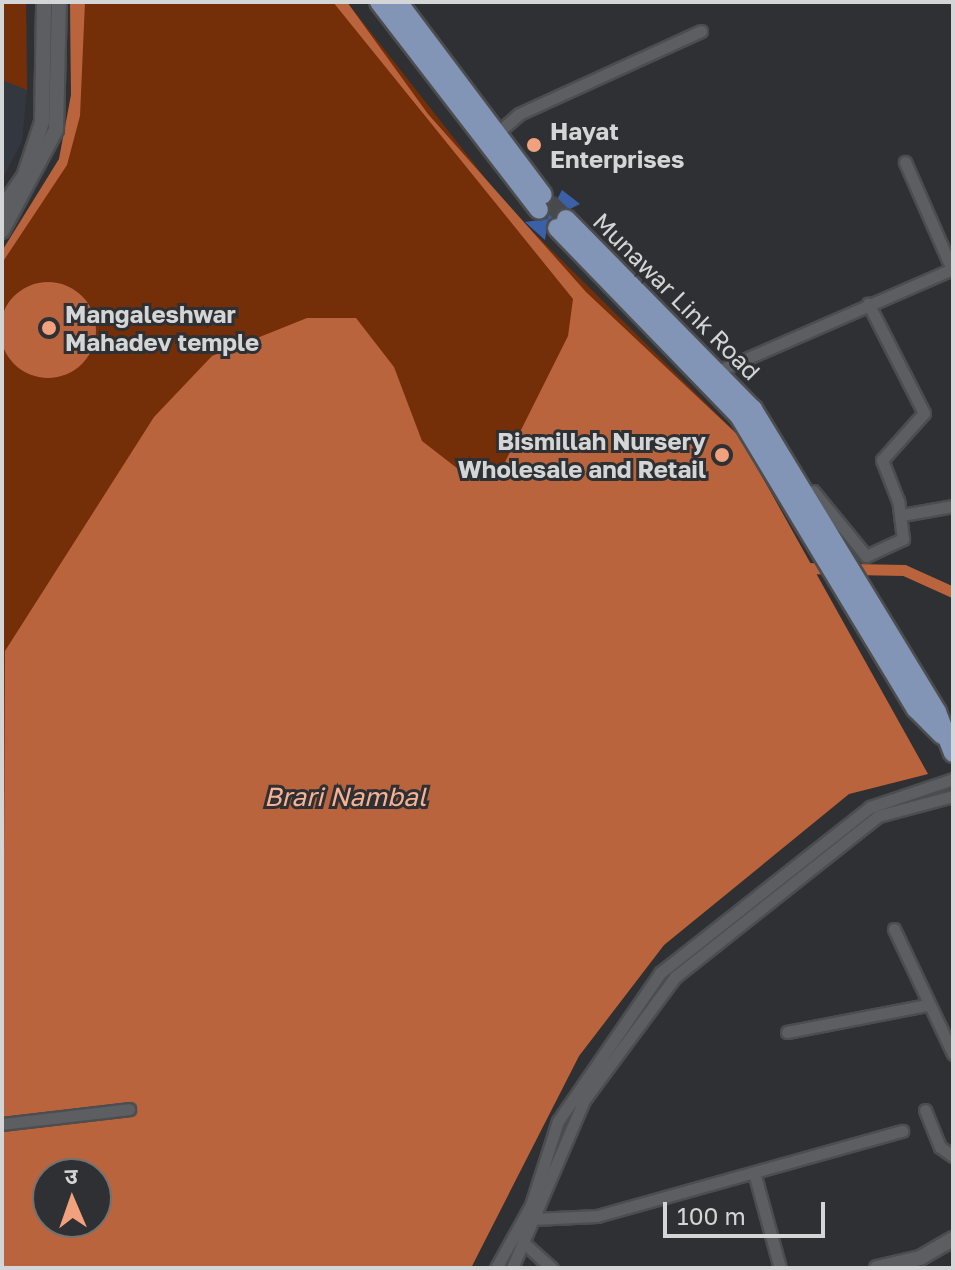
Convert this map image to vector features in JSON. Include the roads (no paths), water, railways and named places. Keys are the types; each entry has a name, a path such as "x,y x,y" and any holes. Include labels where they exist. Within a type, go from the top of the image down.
{"main road":[{"path":"379,2 544,206"},
{"path":"398,2 490,139"},
{"name":"Munawar Link Road","path":"561,223 746,408 953,753"}],"street":[{"path":"2,208 24,177 42,122 44,2"},
{"path":"4,225 56,130 59,2"},
{"path":"490,139 519,114 701,31"},
{"path":"712,373 868,303 953,269 905,162"},
{"path":"746,408 866,556 903,539 902,515 882,460 924,413 868,303"},
{"path":"902,515 953,506"},
{"path":"496,1268 525,1215 558,1121 674,959 850,821 889,799 953,779"},
{"path":"512,1268 537,1222 573,1119 630,1023 693,960 862,827 895,808 953,796"},
{"path":"894,929 927,1005 953,1054"},
{"path":"787,1032 927,1005"},
{"path":"2,1124 129,1109"},
{"path":"925,1110 940,1147 953,1156"},
{"path":"525,1215 537,1222 597,1216 755,1176 902,1131"},
{"path":"755,1176 780,1268"},
{"path":"877,1268 920,1258 953,1239"},
{"path":"525,1244 552,1268"}],"water":[{"path":"70,2 85,2 80,116 67,165 2,263 2,251 59,159 71,95"},
{"name":"Brari Nambal","path":"333,2 347,2 428,114 586,292 740,437 928,774 849,794 664,945 579,1056 471,1268 2,1268 5,651 154,417 212,356 307,318 356,318 394,367 422,441 462,472 479,474 502,468 568,336 573,299"},
{"name":"Mangaleshwar Mahadev temple","path":"48,282 66,286 82,296 92,312 96,330 92,348 82,364 66,374 48,378 30,374 14,364 4,348 0,330 4,312 14,296 30,286"}],"waterway":[{"path":"802,568 904,570 953,592"}],"tunnel":[{"path":"549,202 566,219"}],"place":[{"name":"Hayat Enterprises","path":"534,145"},
{"name":"Mangaleshwar Mahadev temple","path":"49,328"},
{"name":"Bismillah Nursery Wholesale and Retail","path":"722,455"}]}
